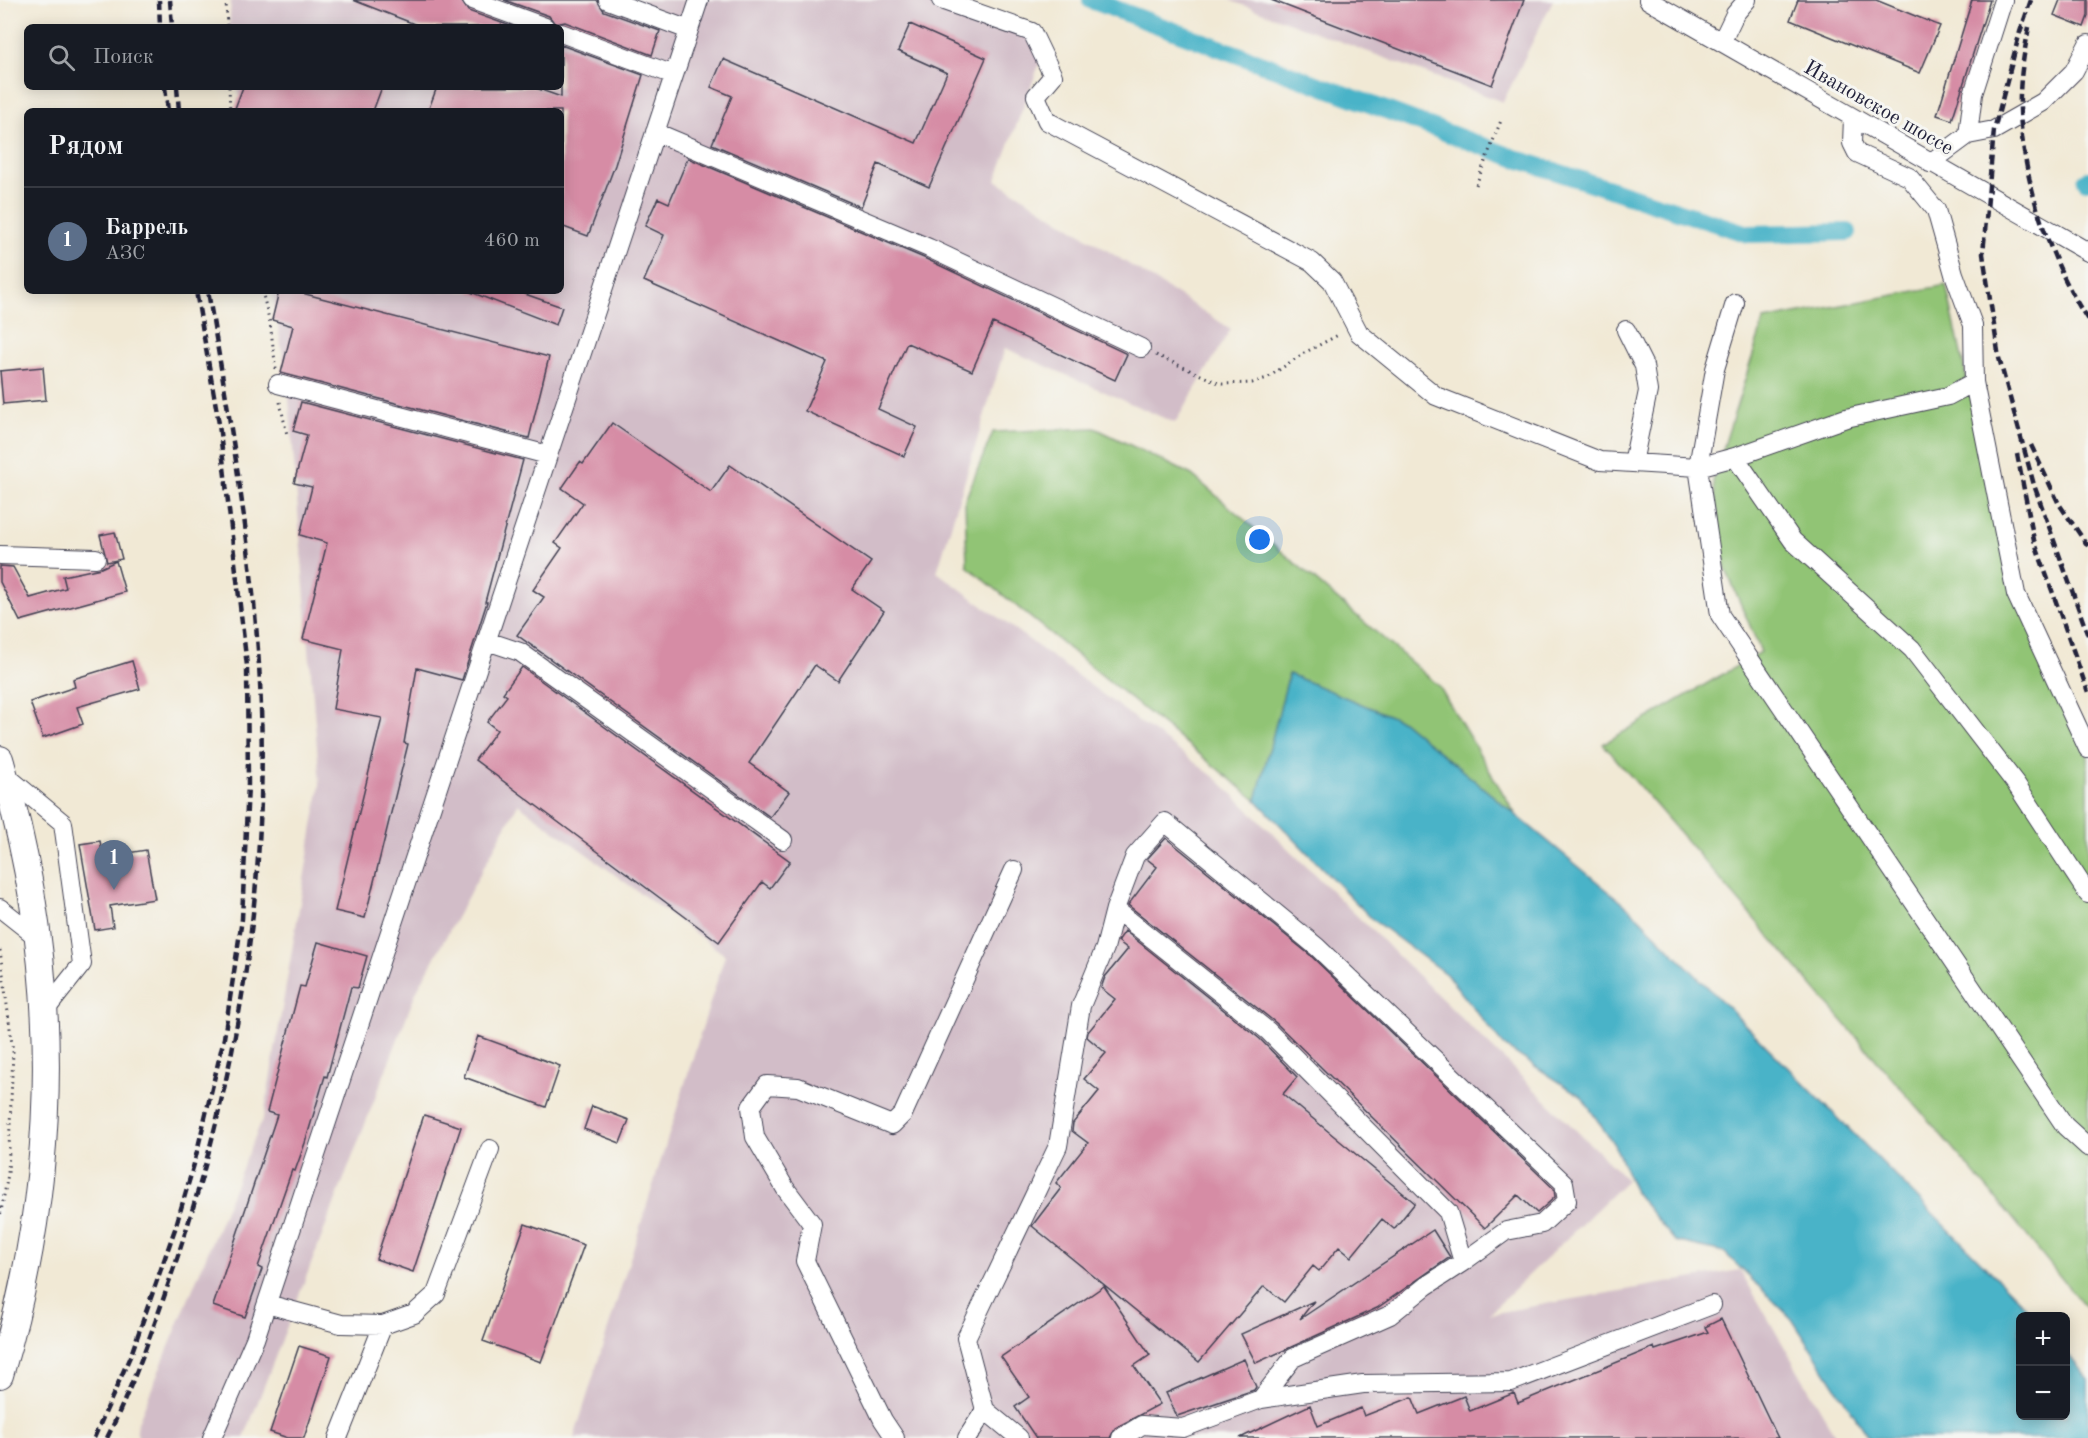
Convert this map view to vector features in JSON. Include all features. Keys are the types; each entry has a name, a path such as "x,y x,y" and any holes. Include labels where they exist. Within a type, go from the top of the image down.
{"highway":[{"path":"0,1375 27,1266 41,1180 46,1117 44,1012 38,938 24,853 2,766"}],"street":[{"path":"472,0 537,24"},
{"path":"608,0 689,30"},
{"path":"212,1438 255,1339 267,1304 699,0"},
{"path":"941,0 1032,32 1053,76 1036,96 1047,121 1312,262 1332,281 1359,333 1436,396 1600,461 1698,467 1734,457 1846,418 1948,396 1974,382"},
{"name":"Ивановское шоссе","path":"1648,0 2088,252"},
{"path":"1968,135 1972,94 2002,0"},
{"path":"1722,41 1739,5"},
{"path":"564,34 674,75"},
{"path":"1930,163 1968,135 1994,130 2043,102 2074,71 2086,53"},
{"path":"1853,118 1852,143 1857,153 1909,177 1936,210 1954,274 1973,325 1974,382 2016,594 2088,749"},
{"path":"655,132 929,248 1141,348"},
{"path":"1735,303 1715,369 1698,467 1720,615 2065,1126 2088,1147"},
{"path":"1626,330 1644,366 1648,391 1633,463"},
{"path":"278,384 548,455"},
{"path":"1734,457 1793,541 1912,649 2016,783 2088,894"},
{"path":"0,555 96,558"},
{"path":"487,640 520,652 783,840"},
{"path":"2,766 63,823 82,964 44,1012"},
{"path":"1019,1438 985,1410 966,1338 1058,1146 1081,1006 1105,948 1114,909 1135,856 1165,822 1317,947 1564,1183 1567,1201 1542,1224 1506,1231 1426,1286 1390,1315 1293,1358 1261,1399"},
{"path":"895,1438 883,1420 805,1261 812,1224 785,1188 755,1137 751,1107 767,1085 798,1087 892,1125 903,1114 1014,870"},
{"path":"0,908 38,938"},
{"path":"1114,909 1268,1031 1448,1212 1463,1262"},
{"path":"267,1304 341,1324 382,1325 414,1314 436,1294 490,1149"},
{"path":"1121,1438 1142,1425 1183,1428 1261,1399 1363,1384 1511,1382 1712,1305"},
{"path":"338,1438 382,1325"},
{"path":"968,1438 985,1410"}],"path":[{"path":"226,0 227,24"},
{"path":"230,90 230,108"},
{"path":"1476,184 1502,118"},
{"path":"263,294 270,323 282,419 287,435"},
{"path":"1141,348 1221,384 1252,383 1267,378 1304,353 1355,327"},
{"path":"0,950 13,1052 8,1174 0,1217"}],"shaded area":[{"path":"231,0 941,0 1049,38 996,180 1231,329 1175,423 1005,348 937,572 1217,779 1627,1180 1489,1314 1740,1270 1837,1438 574,1438 725,955 518,804 416,992 244,1438 138,1438 136,1427 264,1115 320,785 288,387 272,294 564,294 564,108 241,108 238,90 564,90 564,24 229,24"},
{"path":"1229,0 1553,0 1503,102"}],"green space":[{"path":"1946,285 2012,586 2088,757 2088,1311 2006,1210 1603,744 1761,652 1725,567 1713,480 1764,320"},
{"path":"1095,428 1192,475 1439,686 1516,815 1402,721 1289,674 1256,800 967,566 965,500 993,432"}],"water":[{"path":"1289,674 1402,721 1630,909 2031,1312 2016,1312 2016,1420 2070,1420 2070,1357 2088,1379 2088,1438 1869,1438 1792,1319 1724,1252 1675,1241 1635,1192 1615,1146 1581,1096 1504,1046 1447,975 1372,919 1256,800"}],"building":[{"path":"353,0 461,0 468,11 505,24 414,24"},
{"path":"504,0 597,0 604,11 660,31 652,55 565,22 555,24 549,16"},
{"path":"1271,0 1524,0 1492,85"},
{"path":"1798,0 1876,0 1940,26 1920,73 1790,20"},
{"path":"1972,0 1990,0 1952,120 1937,115"},
{"path":"2060,0 2088,0 2088,16 2084,27 2054,15"},
{"path":"910,24 986,58 929,187 878,164 861,207 712,144 732,96 711,87 723,59 916,143 947,73 898,51"},
{"path":"564,46 643,75 615,165 588,236 564,227 564,108 429,108 436,90 541,90 561,97 561,90 564,90"},
{"path":"242,90 381,90 374,108 235,108"},
{"path":"688,158 924,258 1127,354 1115,380 993,323 972,371 907,343 878,409 917,427 904,456 805,411 827,362 644,281 664,235 645,226 658,198 669,203"},
{"path":"278,294 306,294 549,357 529,438 281,373 293,326 272,320"},
{"path":"476,294 525,294 562,307 556,325"},
{"path":"43,367 46,400 3,404 0,371"},
{"path":"301,402 523,460 485,602 487,602 462,680 417,668 404,743 408,744 365,918 335,911 382,718 333,709 343,649 303,639 327,543 300,535 312,487 294,483 307,435 293,431"},
{"path":"612,423 711,492 730,465 871,562 852,589 884,611 838,681 815,665 749,763 789,792 770,817 517,635 544,597 533,590 562,548 555,543 583,503 562,488 580,462 583,464"},
{"path":"115,532 122,559 107,562 100,535"},
{"path":"116,561 125,592 20,621 0,582 0,566 13,567 30,598 66,588 63,576 101,568"},
{"path":"132,661 140,689 77,707 83,724 43,738 30,702 75,687 73,679"},
{"path":"522,667 790,861 770,888 762,882 719,942 475,760 497,730 487,722 507,696 503,693"},
{"path":"1166,838 1310,955 1554,1189 1555,1197 1537,1213 1518,1195 1485,1228 1276,1023 1128,905 1157,867 1147,859"},
{"path":"100,841 103,857 146,850 155,899 110,906 113,927 95,930 80,844"},
{"path":"1125,931 1260,1039 1297,1077 1283,1094 1415,1203 1394,1229 1382,1219 1351,1257 1339,1247 1319,1271 1313,1266 1284,1302 1264,1286 1199,1362 1032,1226 1061,1188 1056,1183 1088,1143 1072,1131 1073,1123 1099,1091 1084,1079 1106,1053 1087,1037 1088,1032 1115,999 1101,988 1105,977 1128,949 1118,941"},
{"path":"318,942 367,956 358,988 351,987 327,1077 325,1076 305,1143 295,1171 292,1170 258,1267 262,1269 245,1317 213,1306 277,1115 267,1112 300,986 305,987"},
{"path":"478,1036 560,1066 546,1107 464,1077"},
{"path":"592,1106 629,1120 620,1143 584,1129"},
{"path":"424,1115 461,1127 413,1272 376,1259"},
{"path":"525,1224 584,1245 541,1362 483,1341"},
{"path":"1433,1230 1450,1257 1377,1308 1256,1363 1241,1334 1314,1301 1300,1319"},
{"path":"1104,1286 1150,1355 1134,1366 1160,1404 1115,1428 1110,1438 1036,1438 1015,1407 1029,1397 1001,1357"},
{"path":"1721,1319 1778,1438 1240,1438 1310,1405 1318,1426 1361,1408 1364,1416 1412,1397 1419,1414 1464,1396 1470,1411 1514,1393 1518,1403 1654,1347 1655,1350 1708,1332 1705,1327"},
{"path":"299,1346 331,1356 304,1438 288,1438 270,1432"},
{"path":"1244,1359 1256,1387 1254,1390 1177,1416 1166,1393"}],"waterway":[{"path":"1091,0 1517,159 1748,234 1848,232"}],"railway":[{"path":"159,0 160,24"},
{"path":"170,0 172,24"},
{"path":"2031,0 2020,32 1994,130 1983,254 1999,358 2034,485 2088,635"},
{"path":"2029,27 2022,67 2020,99 2026,163 2032,191 2050,246 2074,297 2088,320"},
{"path":"165,90 168,108"},
{"path":"177,90 179,108"},
{"path":"94,1438 132,1352 175,1229 194,1164 224,1038 242,919 248,784 247,666 219,424 197,294"},
{"path":"107,1438 149,1340 194,1205 231,1053 245,976 254,899 260,821 262,743 259,665 245,524 208,294"},
{"path":"2031,445 2059,504 2088,546"},
{"path":"2017,454 2034,540 2088,692"}],"place":[{"name":"Баррель","path":"114,890"}]}
